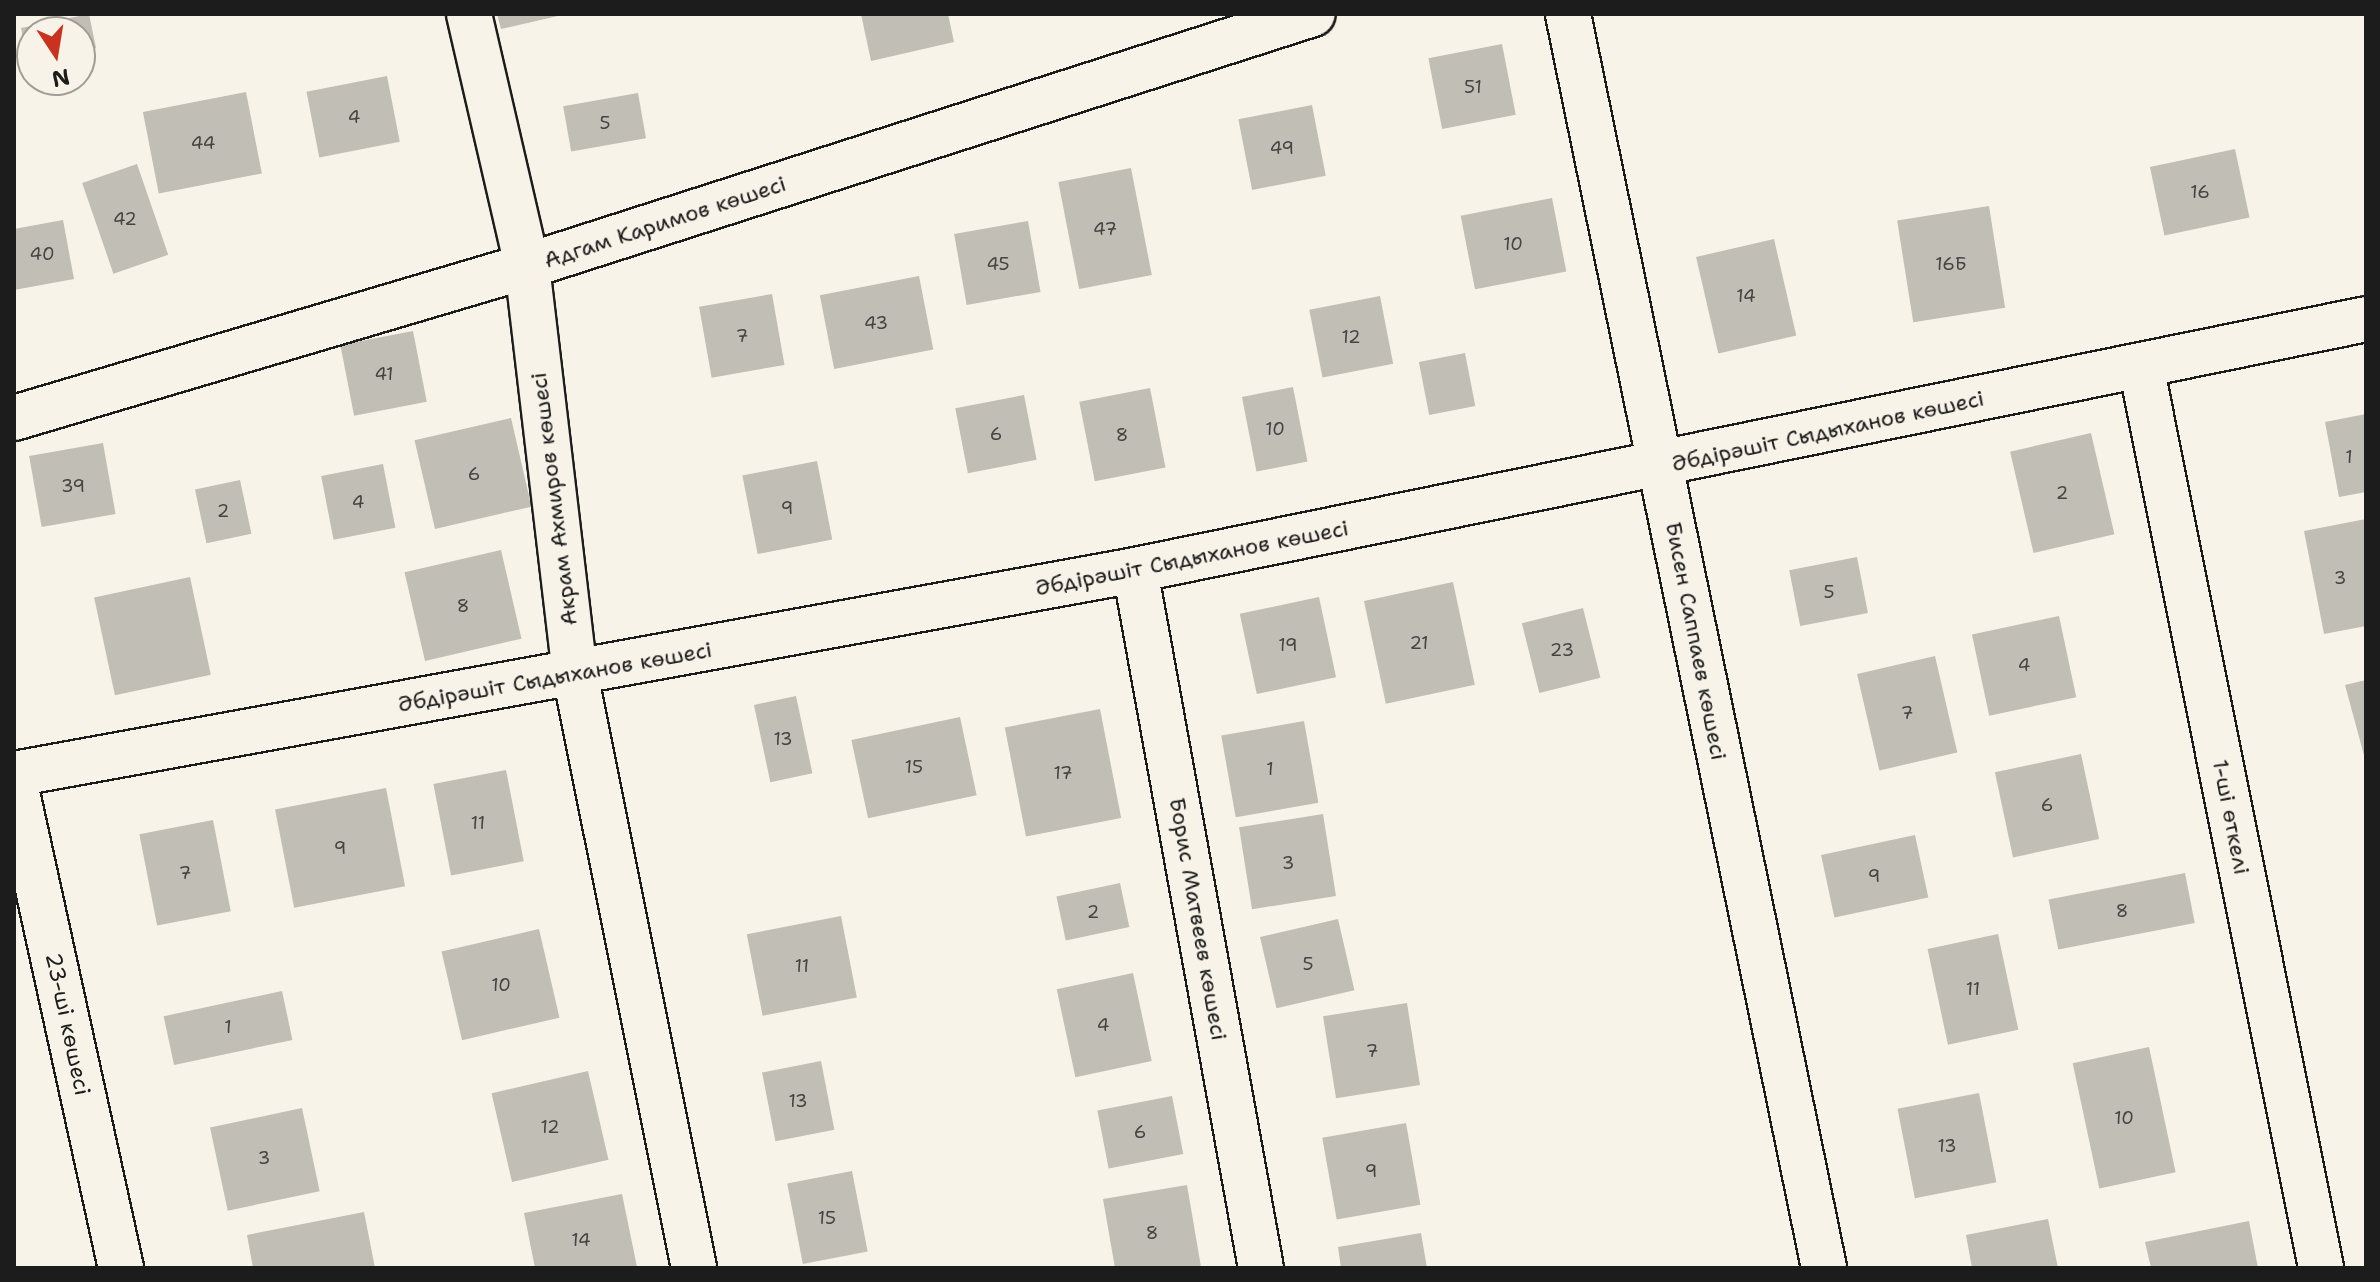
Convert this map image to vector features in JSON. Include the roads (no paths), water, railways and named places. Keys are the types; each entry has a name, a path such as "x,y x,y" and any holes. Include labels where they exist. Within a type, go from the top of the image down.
{"street":[{"name":"Акрам Ахмиров көшесі","path":"469,14 527,266 575,674 694,1268"},
{"name":"Адгам Каримов көшесі","path":"14,418 527,266 1313,14"},
{"name":"Бисен Саппаев көшесі","path":"1568,14 1824,1268"},
{"name":"Әбдірәшіт Сыдыханов көшесі","path":"14,777 1135,570 2366,319"},
{"name":"1-ші өткелі","path":"2141,366 2321,1268"},
{"name":"Борис Матвеев көшесі","path":"1135,570 1261,1268"},
{"name":"23-шi көшесi","path":"14,777 121,1268"}]}
